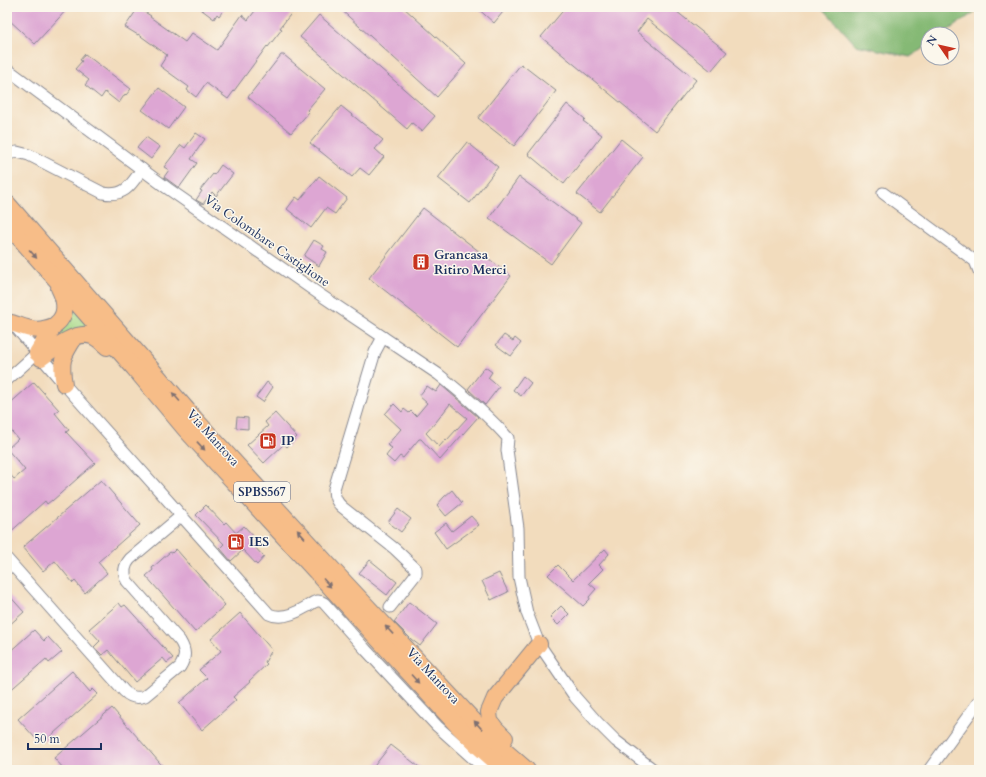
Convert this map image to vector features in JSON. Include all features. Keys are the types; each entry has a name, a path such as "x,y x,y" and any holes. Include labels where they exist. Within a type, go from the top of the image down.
{"highway":[{"name":"Via Mantova","path":"7,203 195,419 335,572 488,736 527,770"},
{"name":"Via Mantova","path":"7,224 53,278 134,368 186,430 456,724 505,770"},
{"path":"9,320 31,330 44,330 54,326 61,320 65,307 63,296 53,278"},
{"path":"39,356 54,326"},
{"path":"39,356 69,339 83,335 90,335 98,339 124,364 134,368"},
{"path":"64,384 62,360 67,348 75,337"},
{"path":"535,770 526,758 495,728 490,721 489,712 495,698 539,644"},
{"path":"440,684 470,705 477,706 486,704 495,698"}],"street":[{"name":"Via Colombare Castiglione","path":"7,69 142,169 316,292 438,374 455,387 495,423 508,438 507,450 518,528 519,577 528,613 539,644"},
{"path":"7,154 17,152 29,155 103,192 111,194 127,189 142,169"},
{"path":"883,193 975,261 979,271"},
{"path":"9,320 39,356 269,614 275,617 289,615 320,600 437,726 486,770"},
{"path":"383,337 375,352 334,489 334,495 342,507 395,549 416,569 416,574 390,607"},
{"path":"7,380 39,356"},
{"path":"7,560 124,691 128,695 140,698 145,696 180,666 185,653 180,641 128,581 124,570 126,563 130,559 181,516"},
{"path":"539,644 576,697 597,722 616,741 654,770"},
{"path":"930,770 979,701"}],"green space":[{"path":"822,7 979,7 979,9 955,26 920,26 920,50 910,57 856,45"},
{"path":"71,305 94,331 49,347 65,325"}],"building":[{"path":"7,7 69,7 35,44 7,18"},
{"path":"198,7 226,7 219,16 217,14 214,19"},
{"path":"258,7 296,7 280,28 282,29 268,47 267,46 228,99 206,83 196,97 187,90 189,87 160,66 167,55 138,34 125,27 138,8 185,42 192,33 217,50 242,15 248,20"},
{"path":"338,7 403,7 466,64 437,97"},
{"path":"476,7 507,7 494,23"},
{"path":"566,7 671,7 727,52 711,71 647,19 637,32 696,80 655,131 541,37"},
{"path":"319,15 435,116 422,131 412,123 407,129 300,37"},
{"path":"85,54 131,89 126,95 125,94 119,103 105,92 101,98 85,85 89,80 75,69 82,61 80,60"},
{"path":"281,55 284,55 325,89 307,110 309,112 291,133 248,97"},
{"path":"521,64 556,91 514,146 478,118"},
{"path":"159,88 184,107 168,129 142,110"},
{"path":"567,104 585,119 583,121 602,135 564,184 528,154"},
{"path":"341,106 383,140 375,149 384,157 369,175 360,168 352,177 310,143"},
{"path":"196,133 205,139 191,159 197,163 179,188 164,177 169,170 164,167 181,145 185,148"},
{"path":"146,137 160,147 151,159 137,148"},
{"path":"621,139 643,157 600,212 577,194"},
{"path":"467,142 498,167 470,203 438,178"},
{"path":"221,165 233,174 216,196 212,192 203,204 196,200 202,191 200,190"},
{"path":"319,176 347,198 335,214 326,208 311,228 287,209 296,197 300,200"},
{"path":"519,177 581,223 551,264 489,218"},
{"path":"423,208 511,276 457,347 369,278"},
{"path":"314,240 324,246 322,249 327,252 319,266 304,256"},
{"path":"504,335 513,341 515,338 521,343 511,356 496,345"},
{"path":"485,367 492,372 488,378 499,387 485,405 468,389"},
{"path":"523,376 531,383 521,396 513,390"},
{"path":"34,382 59,410 55,413 69,430 66,432 95,463 52,501 47,504 45,501 7,535 7,471 14,479 25,470 7,449 18,439 7,426 7,406"},
{"path":"267,382 273,387 263,402 256,397"},
{"path":"441,385 478,417 440,460 421,439 419,439 403,458 400,456 394,463 386,456 392,448 387,445 401,429 385,414 394,404 402,412 404,409 409,413 411,411 416,416 427,403 419,396 427,386 436,392","holes":["450,404 467,418 439,447 426,433"]},
{"path":"275,413 297,437 287,447 284,444 264,463 247,445 268,426 265,422"},
{"path":"237,417 248,418 248,429 236,428"},
{"path":"101,480 140,525 98,562 107,573 85,593 75,581 73,583 55,561 43,571 23,547"},
{"path":"452,490 462,503 446,516 437,505"},
{"path":"206,505 224,524 226,522 236,533 244,526 256,539 251,543 264,557 257,565 243,550 231,561 220,548 224,544 196,515"},
{"path":"398,509 411,519 401,532 388,522"},
{"path":"471,516 479,525 446,549 434,532 446,523 452,531"},
{"path":"176,549 225,605 195,632 146,576 153,570 152,568 170,552 172,553"},
{"path":"605,549 609,554 599,565 603,569 589,583 596,589 589,597 590,599 583,606 548,575 558,565 573,580"},
{"path":"370,560 397,582 387,595 359,573"},
{"path":"499,573 508,592 491,600 482,581"},
{"path":"7,593 24,612 7,627"},
{"path":"409,602 437,624 420,646 394,622"},
{"path":"119,603 122,607 125,605 173,658 167,663 163,658 135,682 108,650 102,655 94,647 100,641 89,629"},
{"path":"561,606 569,614 558,625 551,618 551,616"},
{"path":"240,613 272,650 265,662 267,664 233,697 236,700 202,730 179,703 207,678 199,670 221,651 211,639"},
{"path":"34,630 44,641 48,637 62,652 49,663 46,659 7,693 7,654"},
{"path":"72,671 90,692 93,689 98,694 44,742 39,737 36,739 18,719"},
{"path":"112,708 166,770 65,770 54,758"},
{"path":"391,745 423,770 371,770"}],"place":[{"name":"Grancasa Ritiro Merci","path":"421,262"},
{"name":"IP","path":"268,441"},
{"name":"IES","path":"236,542"}]}
